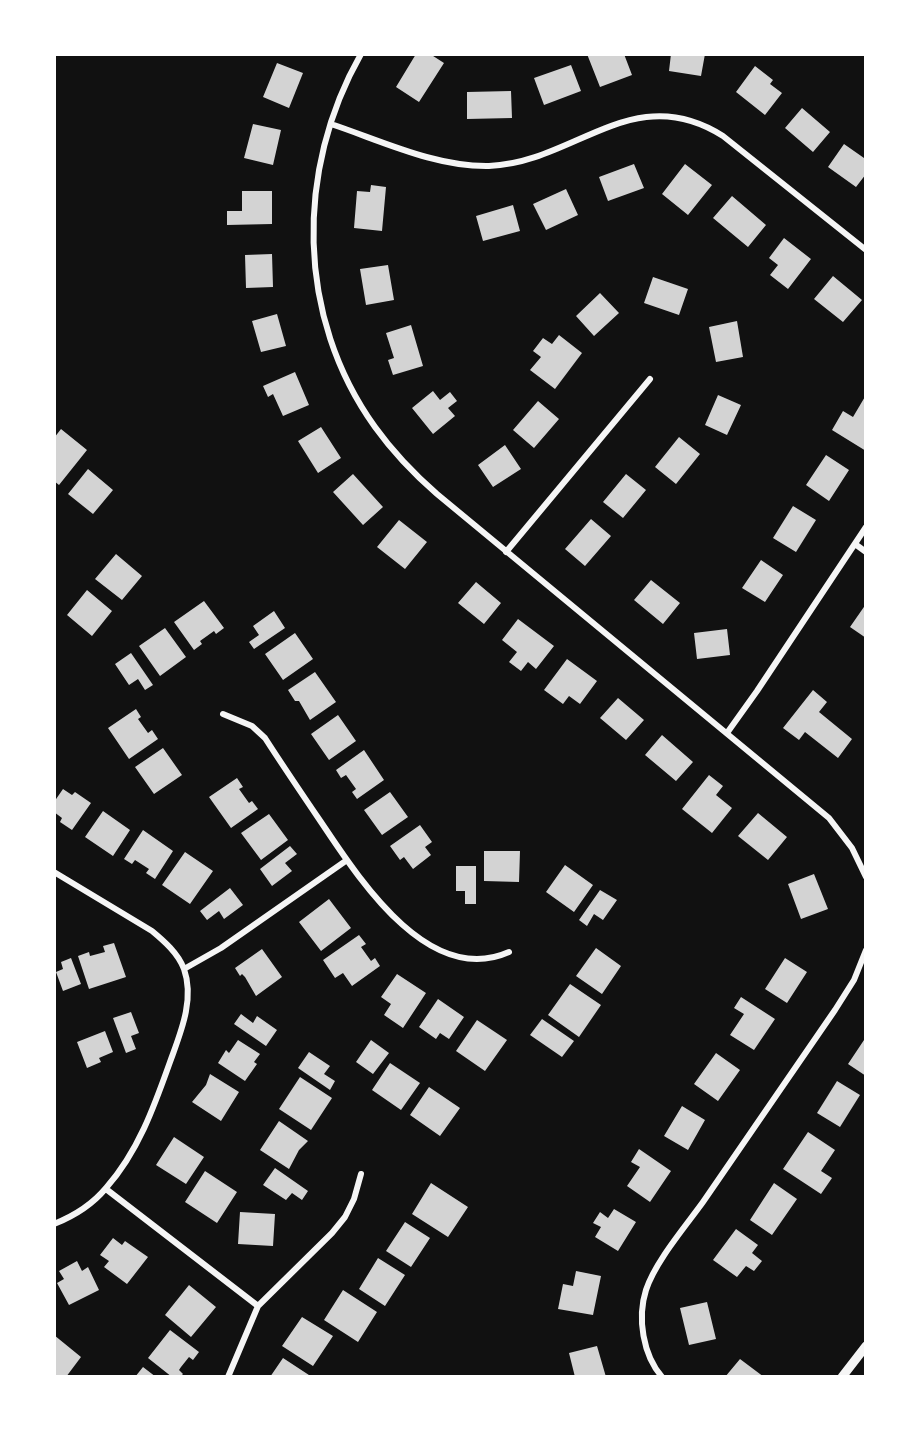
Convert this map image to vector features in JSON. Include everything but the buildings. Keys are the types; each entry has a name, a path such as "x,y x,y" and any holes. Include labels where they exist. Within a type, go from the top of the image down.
{"street":[{"path":"361,54 349,74 318,170 313,228 320,299 334,349 362,408 391,447 422,481 829,819 852,848 866,878"},
{"path":"331,124 445,162 491,166 538,156 630,119 663,116 693,121 723,136 866,250"},
{"path":"506,552 650,379"},
{"path":"727,733 866,527"},
{"path":"855,544 866,552"},
{"path":"223,714 252,726 265,738 347,860 398,922 434,947 458,956 478,959 495,958 509,952"},
{"path":"184,969 221,948 347,860"},
{"path":"54,872 152,931 166,942 184,969 187,988 186,1011 159,1096 133,1150 106,1189 76,1214 54,1224"},
{"path":"662,1377 650,1360 644,1333 643,1305 646,1289 671,1248 835,1010 854,980 866,950"},
{"path":"228,1377 258,1306 332,1233 345,1217 354,1199 361,1174"},
{"path":"106,1189 258,1306"},
{"path":"842,1377 866,1346"}]}
